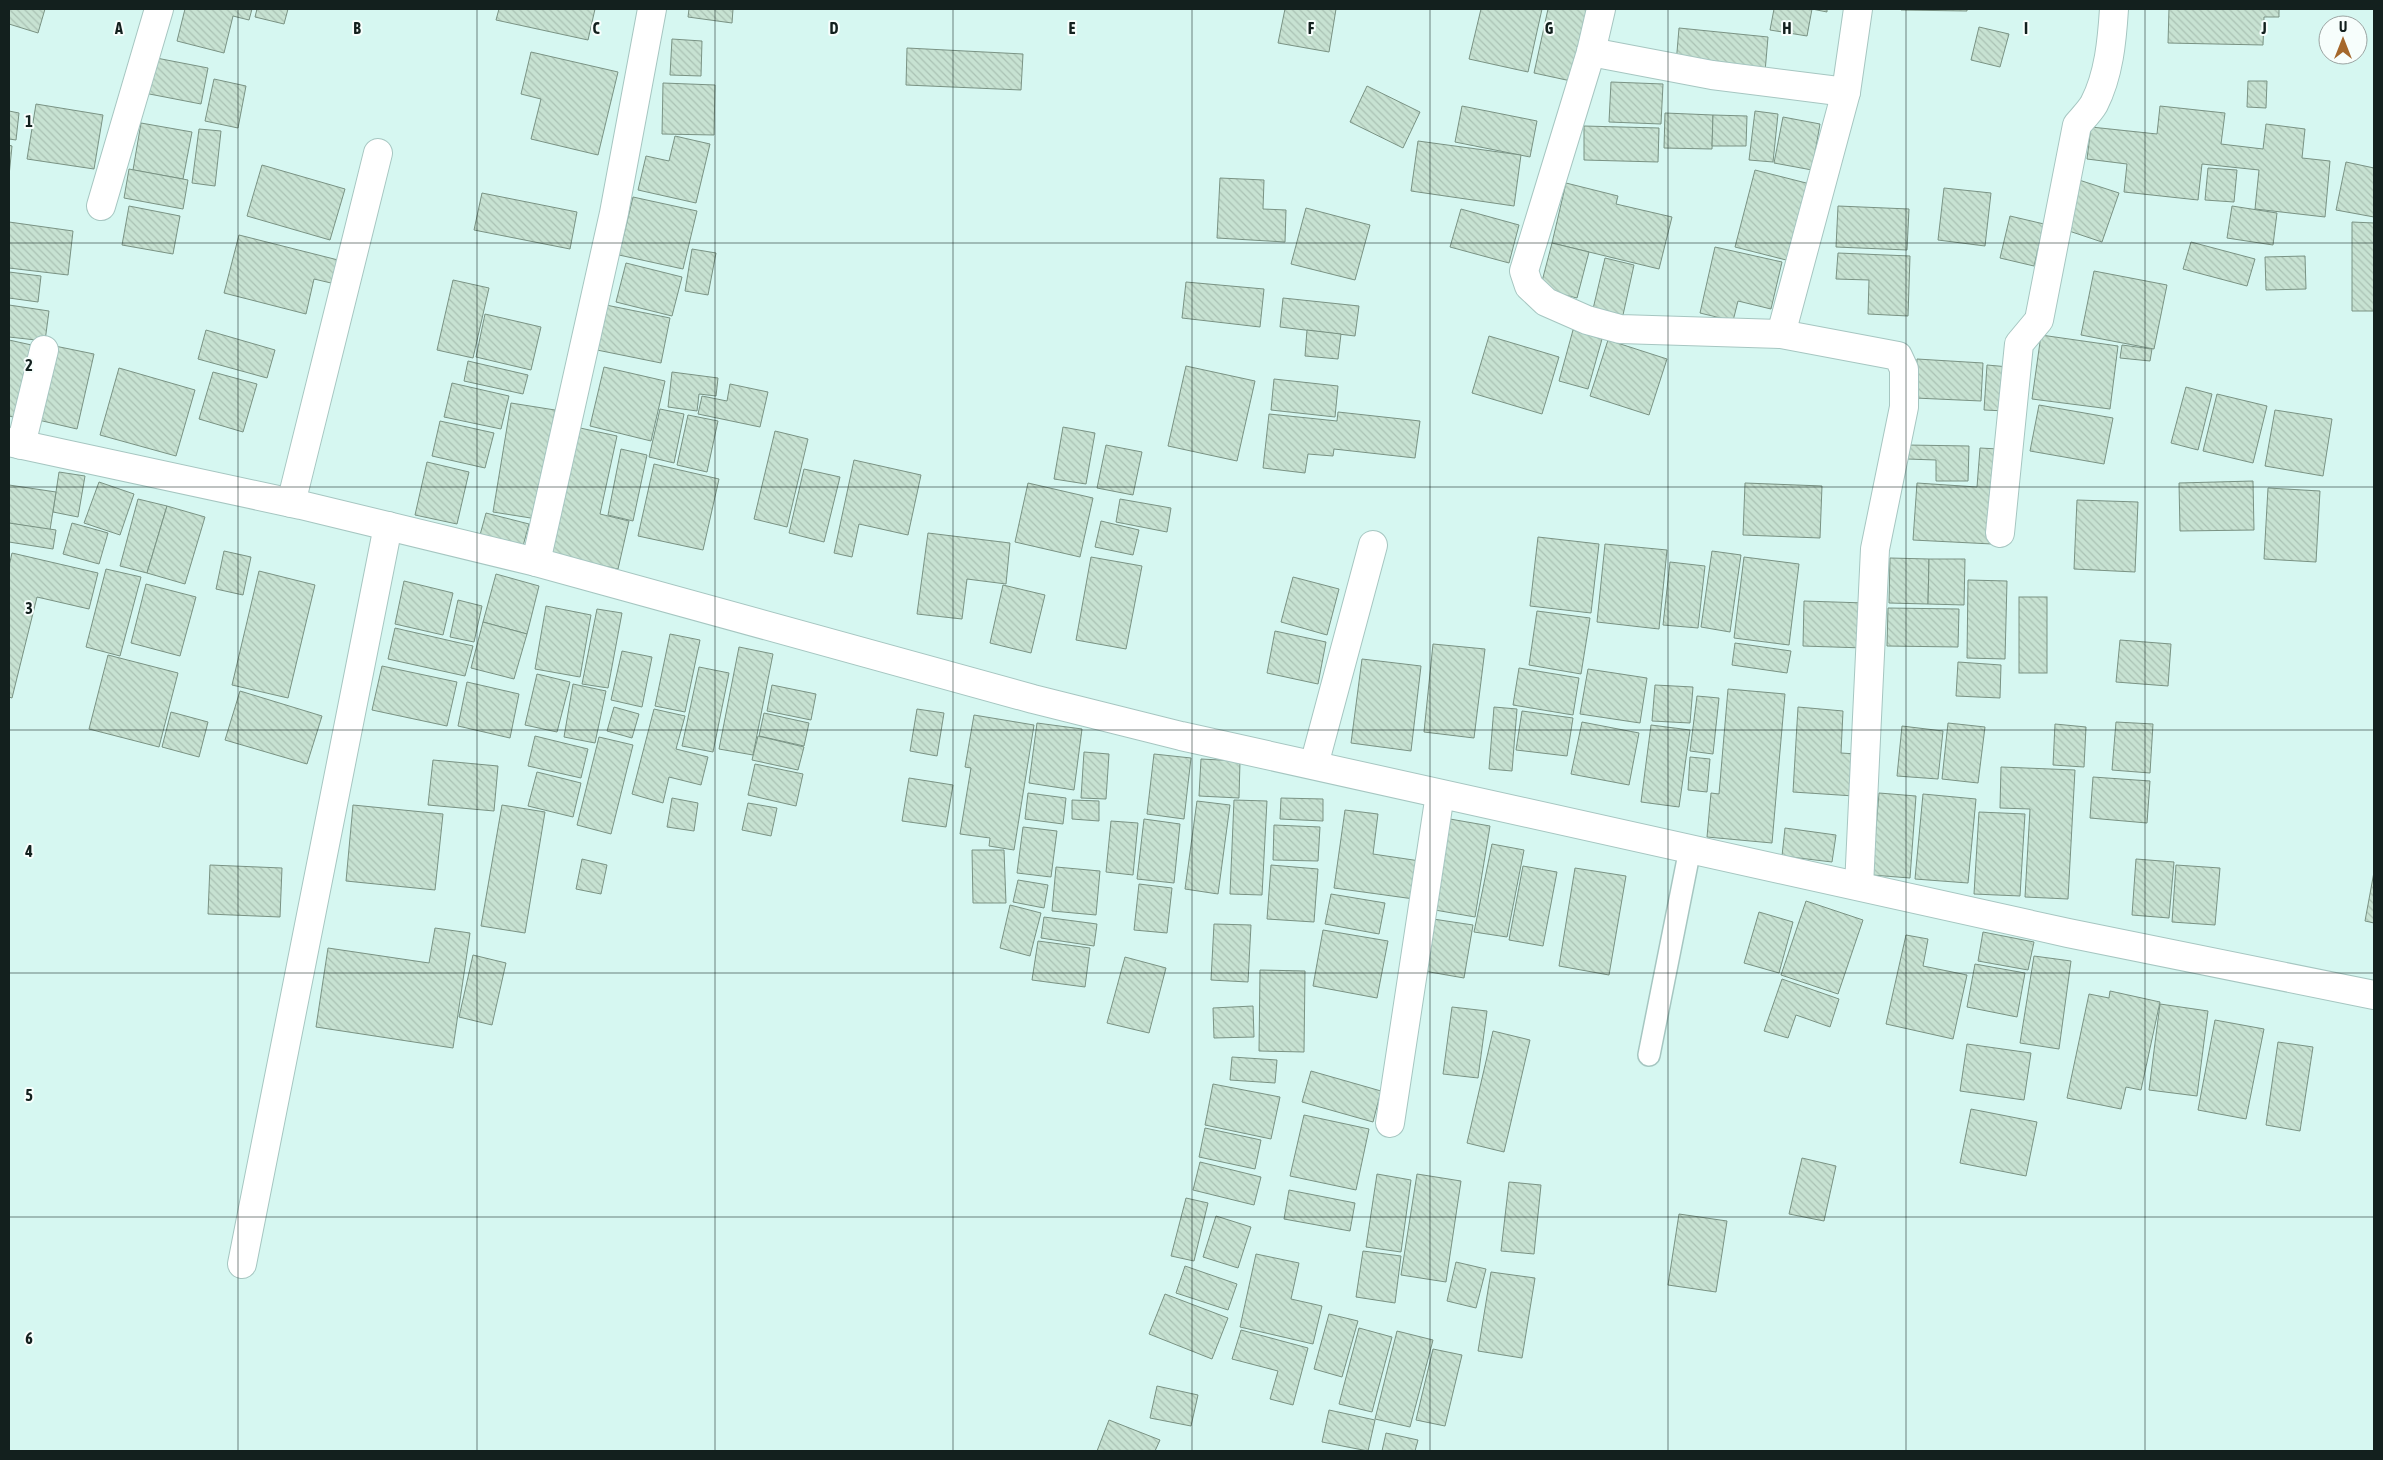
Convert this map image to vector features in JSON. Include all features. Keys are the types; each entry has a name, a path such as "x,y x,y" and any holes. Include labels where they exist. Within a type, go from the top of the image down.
{"street":[{"path":"101,206 159,9"},
{"path":"536,562 614,213 652,9"},
{"path":"1601,9 1591,52 1524,271 1529,286 1546,302 1587,320 1620,329 1781,334 1898,356 1904,368 1904,406 1876,549 1859,886"},
{"path":"1781,334 1846,92 1858,9"},
{"path":"2000,533 2019,344 2039,320 2077,125 2094,104 2103,79 2112,41 2114,9"},
{"path":"1591,52 1712,75 1846,92"},
{"path":"291,503 378,153"},
{"path":"44,350 15,443 291,503 536,562 1033,699 1314,765 2068,934 2374,995"},
{"path":"242,1264 388,526"},
{"path":"1314,765 1373,545"},
{"path":"1390,1124 1440,794"}],"lane":[{"path":"1649,1054 1690,849"}],"building":[{"path":"9,9 45,9 38,33 9,24"},
{"path":"185,9 252,9 249,20 233,16 224,53 177,41"},
{"path":"257,9 288,9 284,24 255,17"},
{"path":"499,9 595,9 588,40 496,20"},
{"path":"689,9 733,9 732,23 688,17"},
{"path":"1285,9 1336,9 1329,52 1278,43"},
{"path":"1481,9 1542,9 1528,72 1469,59"},
{"path":"1548,9 1587,9 1571,81 1534,73"},
{"path":"1774,9 1812,9 1807,36 1770,30"},
{"path":"1812,9 1827,9 1827,12"},
{"path":"1967,9 1967,11 1901,10"},
{"path":"2169,9 2279,9 2279,17 2264,17 2263,45 2168,43"},
{"path":"1979,27 2009,34 2000,67 1971,60"},
{"path":"1679,28 1768,37 1765,72 1676,64"},
{"path":"672,39 702,41 701,76 670,75"},
{"path":"907,48 1023,54 1021,90 906,85"},
{"path":"531,52 618,72 598,155 531,139 541,99 521,94"},
{"path":"146,56 208,68 201,104 139,92"},
{"path":"214,79 246,86 238,128 205,121"},
{"path":"2248,81 2267,81 2266,108 2247,107"},
{"path":"1611,82 1663,84 1661,124 1609,122"},
{"path":"663,83 715,85 714,135 662,134"},
{"path":"1367,86 1420,112 1403,148 1350,122"},
{"path":"36,104 103,115 94,169 27,159"},
{"path":"1462,106 1537,121 1530,157 1455,142"},
{"path":"2160,106 2225,113 2221,144 2263,149 2266,124 2305,129 2302,158 2330,161 2325,217 2255,209 2259,170 2202,164 2198,200 2124,192 2127,164 2087,159 2091,127 2157,134"},
{"path":"9,111 19,113 16,140 9,139"},
{"path":"1755,111 1778,114 1773,162 1749,160"},
{"path":"1665,113 1713,115 1712,149 1664,148"},
{"path":"1713,115 1747,116 1746,146 1712,146"},
{"path":"1783,117 1820,124 1812,170 1774,163"},
{"path":"141,123 192,132 183,179 133,170"},
{"path":"1584,126 1659,128 1658,162 1584,160"},
{"path":"199,129 221,131 215,186 192,183"},
{"path":"675,136 710,144 696,203 638,190 646,156 669,161"},
{"path":"1418,141 1521,155 1514,206 1411,191"},
{"path":"9,145 12,146 9,176"},
{"path":"2346,162 2374,168 2374,217 2336,210"},
{"path":"262,165 345,189 330,240 247,216"},
{"path":"2208,168 2237,170 2234,202 2205,200"},
{"path":"129,169 188,180 183,209 124,198"},
{"path":"1755,170 1814,185 1794,262 1735,247"},
{"path":"1220,178 1264,180 1263,209 1286,210 1285,242 1217,238"},
{"path":"2079,180 2119,193 2102,242 2063,229"},
{"path":"1566,183 1618,196 1616,204 1672,217 1659,269 1552,243"},
{"path":"1944,188 1991,193 1985,246 1938,240"},
{"path":"482,193 577,212 570,249 474,230"},
{"path":"633,197 697,211 683,269 619,255"},
{"path":"129,206 180,216 173,254 122,245"},
{"path":"1838,206 1909,209 1907,250 1836,247"},
{"path":"2232,206 2277,213 2273,245 2227,238"},
{"path":"1306,208 1370,225 1355,280 1291,264"},
{"path":"1461,209 1519,225 1509,263 1450,247"},
{"path":"2010,216 2044,224 2034,266 2000,258"},
{"path":"9,222 73,231 68,275 9,268"},
{"path":"2352,222 2374,223 2374,311 2352,311"},
{"path":"239,235 338,260 331,283 314,279 306,314 224,293"},
{"path":"2191,242 2255,259 2247,286 2183,269"},
{"path":"1552,243 1589,252 1577,298 1540,289"},
{"path":"1715,247 1782,262 1771,309 1738,301 1733,321 1700,313"},
{"path":"692,249 716,253 708,295 685,291"},
{"path":"1838,253 1910,256 1908,316 1868,314 1869,280 1836,279"},
{"path":"2305,256 2306,289 2266,290 2265,257"},
{"path":"1605,258 1634,265 1623,315 1593,309"},
{"path":"626,263 682,277 672,316 616,302"},
{"path":"2094,271 2167,285 2154,349 2081,335"},
{"path":"9,272 41,276 38,302 9,298"},
{"path":"453,280 489,288 473,358 437,350"},
{"path":"1186,282 1264,289 1260,327 1182,318"},
{"path":"1283,298 1359,306 1355,336 1280,327"},
{"path":"9,305 49,311 45,341 9,337"},
{"path":"606,305 670,318 661,363 597,350"},
{"path":"485,314 541,327 531,370 476,357"},
{"path":"206,330 275,350 267,378 198,359"},
{"path":"1307,330 1341,334 1338,359 1305,356"},
{"path":"1573,330 1602,339 1588,389 1559,381"},
{"path":"2041,335 2118,346 2110,409 2032,399"},
{"path":"1489,336 1559,357 1542,414 1472,393"},
{"path":"9,340 36,346 21,419 9,416"},
{"path":"1608,340 1667,359 1649,415 1590,396"},
{"path":"50,345 94,354 77,429 34,419"},
{"path":"2122,345 2152,349 2150,361 2120,358"},
{"path":"1917,359 1983,363 1981,401 1915,398"},
{"path":"468,361 528,375 523,394 464,381"},
{"path":"1987,365 2009,367 2006,411 1984,410"},
{"path":"1186,366 1255,381 1237,461 1168,446"},
{"path":"604,367 665,381 651,441 590,426"},
{"path":"119,368 195,390 176,456 100,435"},
{"path":"213,372 257,384 243,432 199,419"},
{"path":"672,372 718,378 716,396 699,394 697,411 668,407"},
{"path":"1274,379 1338,386 1335,417 1271,410"},
{"path":"452,383 509,396 501,429 444,417"},
{"path":"730,384 768,392 760,427 698,414 702,396 727,401"},
{"path":"2186,387 2212,394 2198,450 2171,443"},
{"path":"2217,394 2267,406 2253,463 2203,451"},
{"path":"511,403 555,410 537,519 493,512"},
{"path":"2039,405 2113,418 2104,464 2030,451"},
{"path":"660,409 684,414 674,463 649,457"},
{"path":"2275,410 2332,419 2323,476 2265,466"},
{"path":"1338,412 1420,421 1415,458 1334,449 1333,456 1308,454 1305,473 1263,468 1269,414 1337,421"},
{"path":"688,415 718,421 707,472 677,465"},
{"path":"440,421 494,433 485,468 432,456"},
{"path":"571,426 617,436 600,514 629,521 618,569 543,553"},
{"path":"1063,427 1095,433 1086,484 1054,479"},
{"path":"775,431 808,439 787,527 754,519"},
{"path":"1106,445 1142,452 1133,495 1097,488"},
{"path":"1907,445 1969,446 1968,481 1936,481 1936,460 1907,459"},
{"path":"1980,448 1998,449 1992,544 1913,540 1917,483 1977,487"},
{"path":"621,449 647,455 633,521 608,515"},
{"path":"854,460 921,475 908,535 859,524 852,557 834,553"},
{"path":"427,462 469,472 457,524 415,515"},
{"path":"654,464 719,479 703,550 638,536"},
{"path":"804,469 840,477 824,542 789,533"},
{"path":"59,472 85,476 78,517 53,512"},
{"path":"2253,481 2254,530 2180,531 2179,483"},
{"path":"99,482 134,494 120,535 84,523"},
{"path":"1028,483 1093,498 1080,557 1015,542"},
{"path":"1745,483 1822,486 1820,538 1743,535"},
{"path":"9,485 56,492 50,530 9,523"},
{"path":"2268,488 2320,491 2316,562 2264,559"},
{"path":"138,499 167,506 147,573 120,566"},
{"path":"1120,499 1171,508 1167,532 1116,522"},
{"path":"2077,500 2138,502 2135,572 2074,569"},
{"path":"167,506 205,517 185,584 147,573"},
{"path":"486,513 529,524 523,546 480,535"},
{"path":"1101,521 1139,530 1133,555 1095,547"},
{"path":"9,523 56,530 53,549 9,542"},
{"path":"72,523 108,533 99,564 63,554"},
{"path":"928,533 1010,543 1006,584 967,579 962,619 917,614"},
{"path":"1538,537 1599,544 1591,613 1530,606"},
{"path":"1605,544 1667,550 1659,629 1597,622"},
{"path":"224,551 251,557 243,595 216,589"},
{"path":"1712,551 1741,555 1730,632 1701,627"},
{"path":"12,553 98,573 89,609 37,597 12,698 9,697 9,566"},
{"path":"1091,557 1142,566 1126,649 1076,640"},
{"path":"1744,557 1799,564 1789,645 1734,638"},
{"path":"1890,558 1929,559 1928,604 1889,603"},
{"path":"1929,559 1965,559 1964,605 1928,604"},
{"path":"1670,562 1705,566 1698,628 1663,625"},
{"path":"106,569 141,577 120,656 86,647"},
{"path":"259,571 315,585 288,698 232,685"},
{"path":"496,574 539,586 527,634 483,622"},
{"path":"1293,577 1339,589 1327,635 1281,622"},
{"path":"1968,580 2007,581 2005,659 1967,658"},
{"path":"404,581 453,593 443,635 395,624"},
{"path":"146,584 196,597 180,656 131,643"},
{"path":"1003,585 1045,595 1031,653 990,643"},
{"path":"2019,597 2047,597 2047,673 2019,673"},
{"path":"458,600 482,606 474,642 450,637"},
{"path":"1804,601 1865,603 1864,648 1803,646"},
{"path":"546,606 591,615 580,677 535,669"},
{"path":"1888,608 1959,609 1958,647 1887,646"},
{"path":"597,609 622,613 608,688 582,684"},
{"path":"1537,611 1590,618 1581,674 1529,665"},
{"path":"483,622 527,634 514,679 471,668"},
{"path":"395,628 473,646 465,676 388,659"},
{"path":"1275,631 1326,642 1318,684 1267,673"},
{"path":"670,634 700,640 685,712 655,706"},
{"path":"2120,640 2171,644 2168,686 2116,682"},
{"path":"1735,643 1791,651 1787,673 1732,665"},
{"path":"1433,644 1485,649 1474,738 1424,732"},
{"path":"739,647 773,654 753,755 719,749"},
{"path":"622,651 652,657 642,707 611,700"},
{"path":"108,655 178,673 159,747 89,729"},
{"path":"1362,659 1421,666 1411,751 1351,743"},
{"path":"1958,662 2001,665 2000,698 1956,696"},
{"path":"382,666 457,682 447,726 372,710"},
{"path":"699,667 729,673 713,752 682,746"},
{"path":"1519,668 1579,678 1573,715 1513,705"},
{"path":"1588,669 1647,678 1640,723 1580,714"},
{"path":"537,674 570,682 557,732 525,725"},
{"path":"467,682 519,694 510,738 458,726"},
{"path":"573,684 606,691 595,743 564,737"},
{"path":"772,685 816,694 811,720 767,711"},
{"path":"1655,685 1693,687 1690,723 1652,721"},
{"path":"1728,689 1785,694 1772,843 1707,837 1711,793 1719,794"},
{"path":"240,691 322,716 307,764 225,740"},
{"path":"1697,696 1719,698 1713,754 1690,751"},
{"path":"614,707 639,714 632,738 607,731"},
{"path":"1494,707 1517,709 1512,771 1489,769"},
{"path":"1798,707 1843,711 1841,753 1857,754 1854,796 1793,792"},
{"path":"654,709 685,716 676,749 708,757 701,785 669,777 663,803 632,794"},
{"path":"917,709 944,713 937,756 910,751"},
{"path":"1522,711 1573,718 1567,756 1516,750"},
{"path":"171,712 208,722 199,757 162,747"},
{"path":"764,713 809,723 804,746 759,736"},
{"path":"974,715 1034,725 1014,850 989,846 990,838 960,834 971,768 965,767"},
{"path":"1582,722 1639,733 1629,785 1571,774"},
{"path":"2116,722 2153,724 2150,773 2112,770"},
{"path":"1037,723 1082,729 1074,790 1029,783"},
{"path":"1948,723 1985,727 1978,783 1942,779"},
{"path":"2055,724 2086,727 2084,767 2053,765"},
{"path":"1651,725 1690,730 1679,807 1641,802"},
{"path":"1902,726 1943,731 1938,779 1897,776"},
{"path":"535,736 588,749 581,778 528,766"},
{"path":"758,736 804,747 798,770 752,760"},
{"path":"599,737 633,745 611,834 577,825"},
{"path":"1084,752 1109,754 1106,799 1081,798"},
{"path":"1154,754 1191,758 1184,819 1147,814"},
{"path":"1690,757 1710,759 1707,792 1688,790"},
{"path":"1201,759 1240,761 1239,798 1199,796"},
{"path":"433,760 498,766 494,811 428,805"},
{"path":"755,764 803,774 796,806 748,795"},
{"path":"2001,767 2075,770 2068,899 2025,897 2030,809 2000,808"},
{"path":"537,772 581,783 573,817 528,806"},
{"path":"2093,777 2150,781 2147,823 2090,818"},
{"path":"909,778 953,785 946,827 902,821"},
{"path":"1028,793 1066,798 1063,824 1025,819"},
{"path":"1879,793 1916,796 1910,878 1872,875"},
{"path":"1923,794 1976,799 1968,883 1915,879"},
{"path":"672,798 698,803 694,831 667,827"},
{"path":"1281,798 1323,799 1323,821 1280,819"},
{"path":"1072,800 1099,801 1099,821 1072,819"},
{"path":"1234,800 1267,801 1262,895 1230,894"},
{"path":"1197,801 1230,805 1218,894 1185,889"},
{"path":"748,803 777,808 771,836 742,830"},
{"path":"353,805 443,814 435,890 346,881"},
{"path":"502,805 545,812 525,933 481,926"},
{"path":"1345,810 1378,814 1373,854 1420,861 1414,899 1334,888"},
{"path":"1979,812 2025,814 2020,896 1974,894"},
{"path":"1144,819 1180,824 1174,883 1137,879"},
{"path":"1450,819 1490,826 1475,917 1435,910"},
{"path":"1111,821 1138,823 1133,875 1106,872"},
{"path":"1274,825 1320,827 1318,861 1273,860"},
{"path":"1023,827 1057,831 1051,877 1017,873"},
{"path":"1785,828 1836,835 1832,862 1782,856"},
{"path":"1492,844 1524,850 1507,937 1474,932"},
{"path":"972,850 1004,850 1006,903 973,903"},
{"path":"582,859 607,865 601,894 576,889"},
{"path":"2136,859 2174,862 2169,918 2132,915"},
{"path":"210,865 282,868 280,917 208,914"},
{"path":"1271,865 1318,869 1314,922 1267,919"},
{"path":"2176,865 2220,868 2215,925 2172,922"},
{"path":"1523,866 1557,872 1543,946 1509,940"},
{"path":"1056,867 1100,871 1096,915 1052,911"},
{"path":"1575,868 1626,876 1609,975 1559,966"},
{"path":"2374,872 2374,923 2365,921"},
{"path":"1018,880 1048,885 1044,908 1013,902"},
{"path":"1139,884 1172,888 1167,933 1134,930"},
{"path":"1331,894 1385,903 1379,934 1325,924"},
{"path":"1806,901 1863,920 1838,994 1781,975"},
{"path":"1010,905 1041,913 1030,956 1000,948"},
{"path":"1759,912 1793,922 1779,973 1744,963"},
{"path":"1044,917 1097,924 1094,946 1041,938"},
{"path":"1433,919 1473,925 1464,978 1424,971"},
{"path":"1214,924 1251,925 1248,982 1211,980"},
{"path":"435,928 470,933 453,1048 316,1027 328,948 429,963"},
{"path":"1323,930 1388,941 1377,998 1313,986"},
{"path":"1983,932 2034,942 2028,970 1978,961"},
{"path":"1906,935 1928,939 1923,966 1967,975 1953,1039 1886,1024"},
{"path":"1038,941 1090,948 1085,987 1032,980"},
{"path":"473,955 506,963 492,1025 459,1017"},
{"path":"2034,956 2071,961 2059,1049 2020,1043"},
{"path":"1125,957 1166,968 1149,1033 1107,1023"},
{"path":"1975,964 2025,973 2017,1017 1967,1007"},
{"path":"1260,970 1305,971 1304,1052 1259,1051"},
{"path":"1782,979 1839,999 1830,1027 1796,1015 1788,1038 1764,1031"},
{"path":"2110,991 2160,1002 2141,1090 2126,1087 2121,1109 2067,1098 2089,994 2109,998"},
{"path":"2160,1004 2208,1011 2197,1096 2149,1090"},
{"path":"1253,1006 1254,1037 1214,1038 1213,1008"},
{"path":"1452,1007 1487,1011 1478,1078 1443,1074"},
{"path":"2215,1020 2264,1029 2246,1119 2198,1110"},
{"path":"1493,1031 1530,1040 1504,1152 1467,1143"},
{"path":"2278,1042 2313,1047 2300,1131 2266,1125"},
{"path":"1967,1044 2031,1053 2024,1100 1960,1091"},
{"path":"1232,1057 1277,1060 1275,1083 1230,1080"},
{"path":"1311,1071 1381,1091 1373,1122 1302,1102"},
{"path":"1213,1084 1280,1097 1271,1139 1205,1125"},
{"path":"1971,1109 2037,1122 2026,1176 1960,1163"},
{"path":"1304,1115 1369,1129 1356,1190 1290,1176"},
{"path":"1205,1128 1261,1140 1255,1169 1199,1157"},
{"path":"1802,1158 1836,1166 1824,1221 1789,1214"},
{"path":"1200,1162 1261,1177 1254,1205 1193,1190"},
{"path":"1377,1174 1411,1180 1401,1252 1366,1247"},
{"path":"1417,1174 1461,1181 1446,1282 1401,1275"},
{"path":"1509,1182 1541,1185 1534,1254 1501,1251"},
{"path":"1289,1190 1355,1203 1350,1231 1284,1219"},
{"path":"1186,1198 1208,1203 1194,1261 1171,1256"},
{"path":"1679,1214 1727,1221 1716,1292 1668,1285"},
{"path":"1216,1216 1251,1227 1238,1268 1203,1257"},
{"path":"1363,1251 1401,1256 1395,1303 1356,1297"},
{"path":"1256,1254 1299,1263 1291,1299 1322,1306 1313,1344 1240,1327"},
{"path":"1456,1262 1486,1269 1476,1308 1447,1301"},
{"path":"1185,1266 1237,1284 1228,1310 1176,1293"},
{"path":"1491,1272 1535,1278 1522,1358 1478,1351"},
{"path":"1165,1294 1228,1318 1212,1359 1149,1334"},
{"path":"1329,1314 1358,1321 1342,1377 1314,1369"},
{"path":"1359,1328 1392,1337 1372,1412 1339,1404"},
{"path":"1241,1330 1308,1348 1293,1405 1270,1399 1278,1371 1232,1359"},
{"path":"1397,1331 1433,1340 1410,1427 1375,1419"},
{"path":"1433,1349 1462,1355 1445,1426 1416,1420"},
{"path":"1157,1386 1198,1395 1191,1426 1150,1418"},
{"path":"1329,1410 1375,1420 1368,1451 1322,1442"},
{"path":"1109,1420 1160,1440 1155,1451 1097,1451"},
{"path":"1386,1433 1418,1440 1415,1451 1382,1451"}]}
